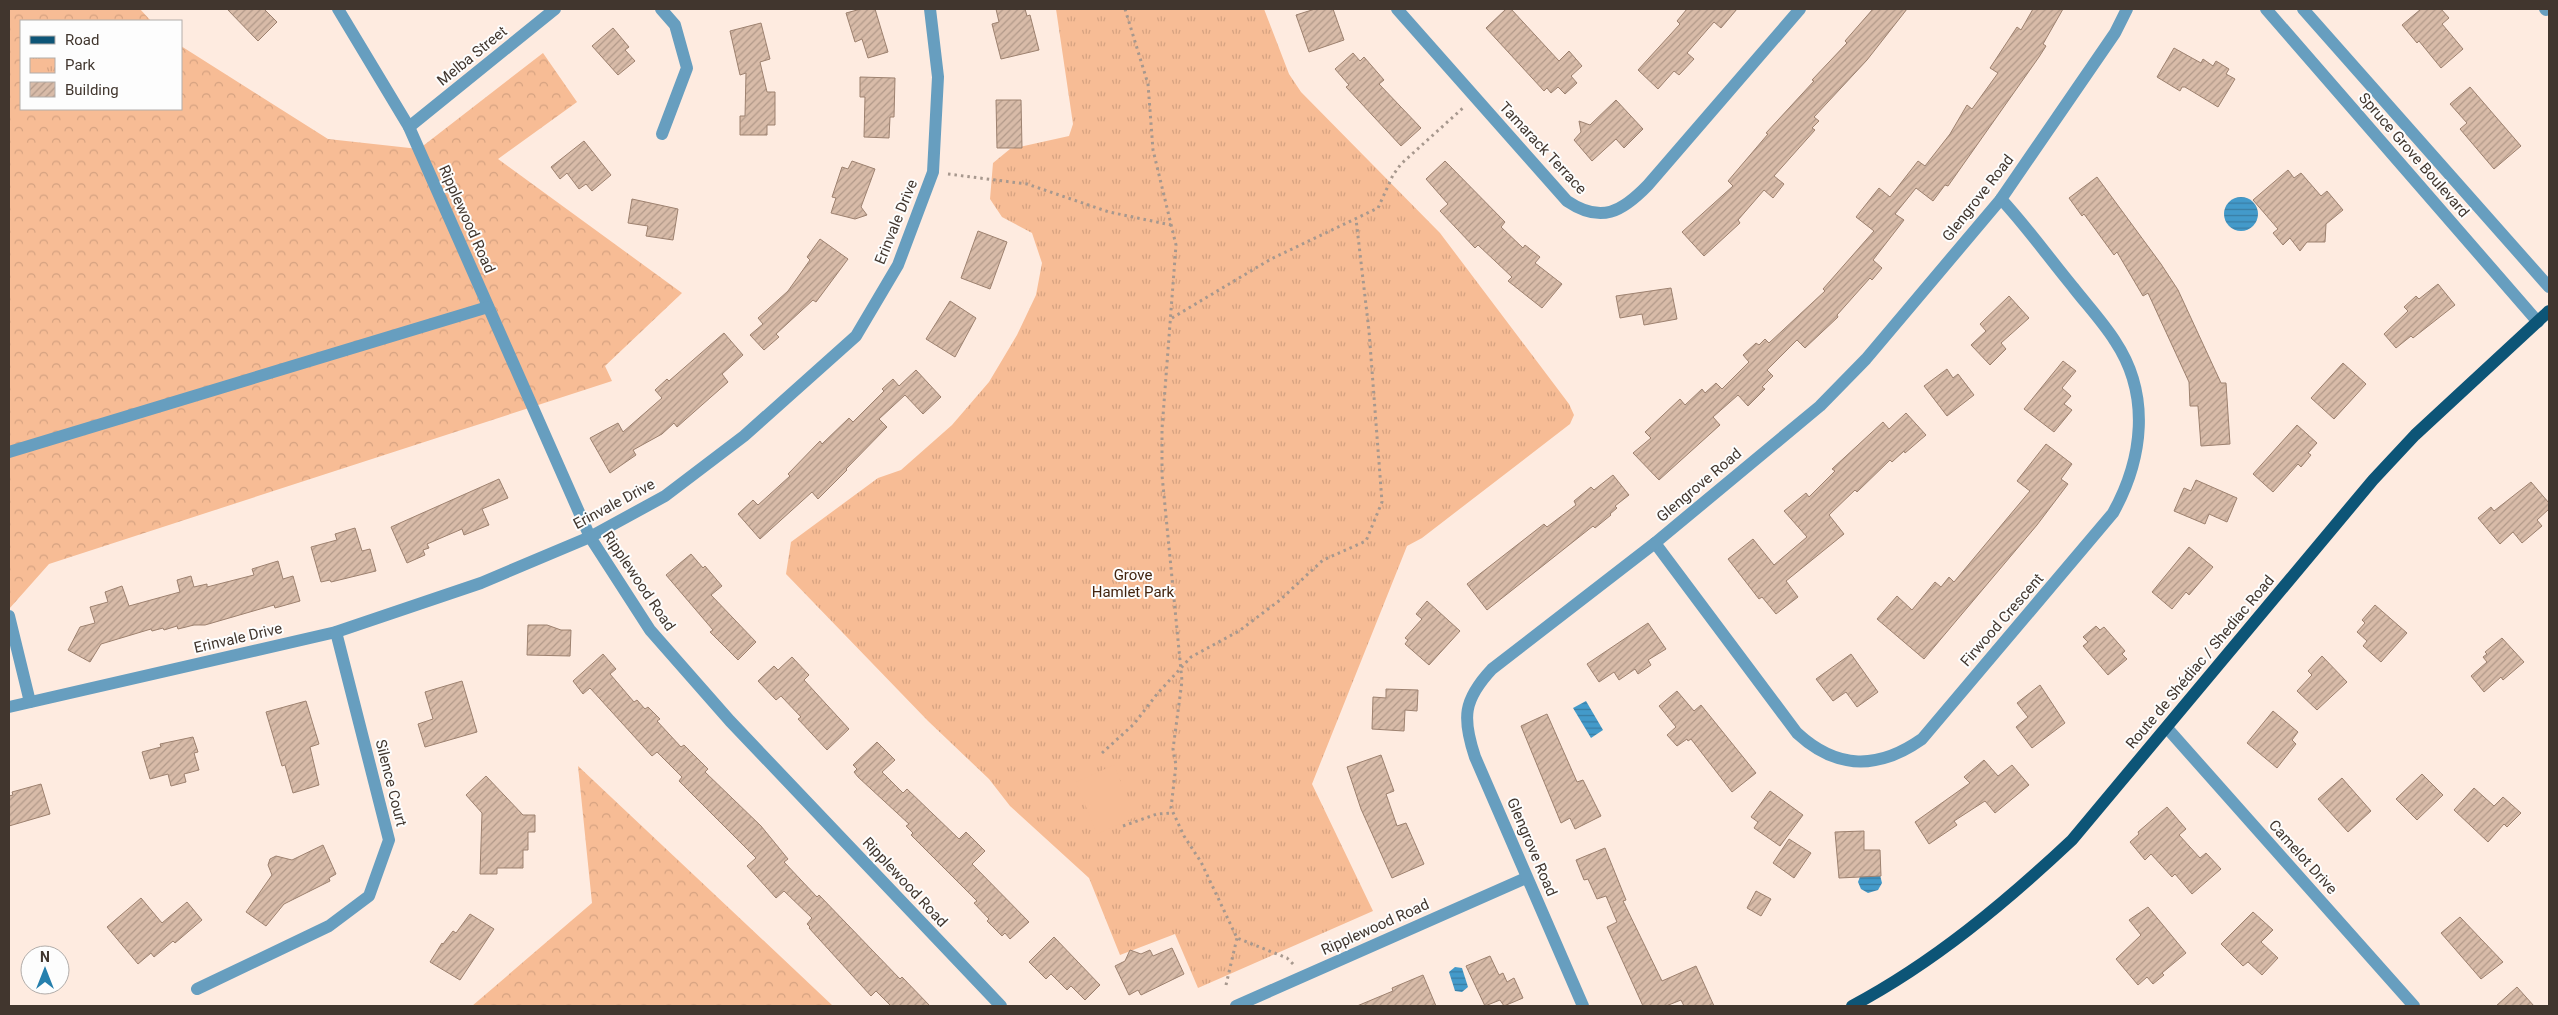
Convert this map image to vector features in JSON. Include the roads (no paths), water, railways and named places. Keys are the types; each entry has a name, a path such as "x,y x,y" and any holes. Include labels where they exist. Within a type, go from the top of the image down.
{"main road":[{"name":"Route de Shédiac / Shediac Road","path":"1852,1006 1878,992 1936,953 2027,883 2072,840 2373,480 2416,434 2549,311"}],"street":[{"name":"Ripplewood Road","path":"338,9 409,127 590,537 650,630 737,728 1001,1006"},
{"name":"Melba Street","path":"409,127 555,9"},
{"path":"661,9 674,25 688,68 662,134"},
{"name":"Erinvale Drive","path":"9,707 336,632 481,583 590,537 665,496 744,436 856,336 898,265 933,172 938,77 930,9"},
{"name":"Tamarack Terrace","path":"1397,9 1567,201 1579,209 1593,213 1608,213 1620,210 1648,186 1800,9"},
{"name":"Glengrove Road","path":"1583,1006 1475,758 1466,723 1466,709 1480,682 1492,668 1655,543 1820,406 1866,359 2002,199 2115,33 2127,9"},
{"name":"Spruce Grove Boulevard","path":"2266,9 2538,322"},
{"name":"Spruce Grove Boulevard","path":"2303,9 2549,287"},
{"name":"Firwood Crescent","path":"1655,543 1797,733 1813,748 1837,758 1853,761 1879,760 1903,752 1922,739 2113,513 2127,488 2140,434 2138,403 2132,372 2116,342 2002,199"},
{"path":"9,452 488,307"},
{"path":"9,616 30,702"},
{"name":"Silence Court","path":"197,989 329,926 370,896 389,840 336,632"},
{"name":"Camelot Drive","path":"2167,728 2414,1006"},
{"name":"Ripplewood Road","path":"1236,1006 1526,878"}],"water":[{"path":"2241,197 2248,198 2253,202 2257,207 2257,221 2253,226 2248,230 2241,231 2234,230 2229,226 2225,221 2224,214 2225,207 2229,202 2234,198"},
{"path":"1586,701 1603,730 1591,738 1573,708"},
{"path":"1861,874 1880,875 1882,883 1878,890 1868,893 1861,889 1858,882"},
{"path":"1455,967 1462,968 1468,987 1462,992 1455,991 1449,972"}],"park label":[{"name":"Grove Hamlet Park","path":"1133,584"}]}
